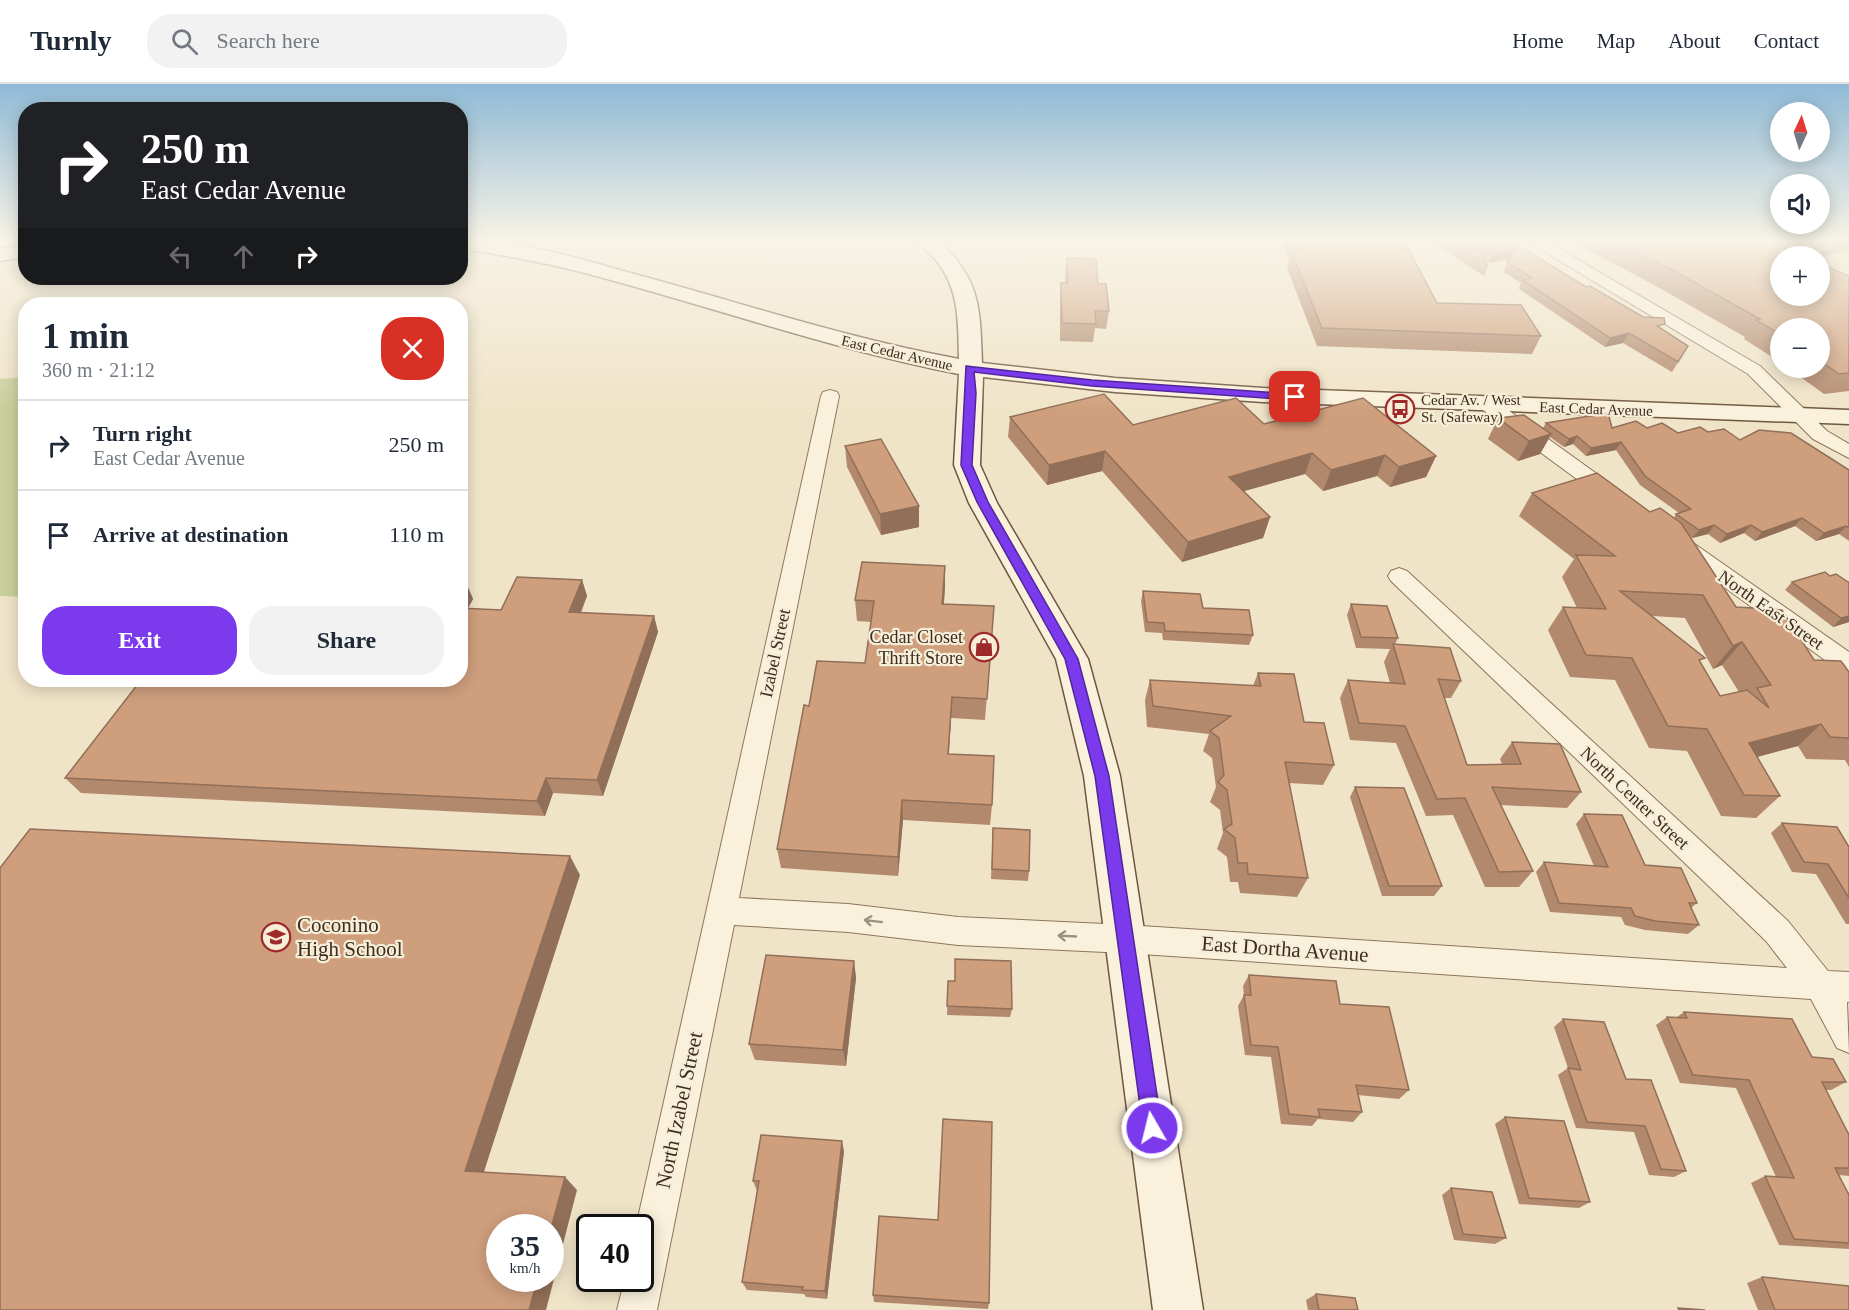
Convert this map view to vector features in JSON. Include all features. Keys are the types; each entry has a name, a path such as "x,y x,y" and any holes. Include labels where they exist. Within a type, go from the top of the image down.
{"main road":[{"name":"East Cedar Avenue","path":"696,297 896,356 969,369 1134,387 1490,406 1849,417"},
{"path":"965,297 969,308 971,393 967,465 983,502 1072,659 1102,776 1178,1310"}],"street":[{"path":"1630,297 1754,370 1820,435 1849,452"},
{"name":"Izabel Street","path":"721,911 830,396"},
{"path":"1490,406 1631,509"},
{"name":"North East Street","path":"1669,536 1849,665"},
{"name":"North Center Street","path":"1399,576 1834,986 1849,1037"},
{"name":"East Dortha Avenue","path":"721,911 848,918 958,931 1126,939 1834,986"},
{"name":"North Izabel Street","path":"637,1310 721,911"}],"green space":[{"path":"18,378 18,597 0,596 0,379"}],"building":[{"path":"1061,297 1107,297 1109,311 1095,311 1096,324 1062,323"},
{"path":"1310,297 1434,297 1437,303 1521,305 1541,336 1322,328"},
{"path":"1549,297 1609,297 1643,317 1664,318 1665,324 1657,326 1688,346 1678,362 1629,333 1610,338"},
{"path":"1721,297 1770,297 1770,306 1830,306 1830,297 1849,297 1849,373 1839,374 1830,368 1830,318 1770,318 1770,328 1756,320 1760,319"},
{"path":"1104,394 1133,425 1236,398 1264,424 1363,398 1436,456 1399,467 1385,455 1331,470 1312,453 1229,477 1270,517 1188,542 1105,451 1049,465 1010,417"},
{"path":"1608,413 1612,428 1636,421 1647,428 1662,423 1678,433 1700,427 1708,432 1724,429 1740,440 1759,430 1791,433 1849,470 1849,528 1846,526 1824,533 1802,518 1762,532 1751,525 1727,534 1714,525 1699,530 1676,514 1691,509 1645,476 1621,442 1591,448 1577,436 1569,439 1546,423"},
{"path":"1524,415 1551,434 1529,441 1498,418"},
{"path":"881,439 919,506 880,514 845,446"},
{"path":"1597,473 1650,512 1660,508 1681,523 1736,607 1782,610 1814,660 1841,661 1849,672 1849,738 1830,737 1821,724 1749,743 1780,796 1744,795 1707,729 1668,726 1632,658 1586,655 1563,607 1606,609 1576,555 1615,556 1532,493","holes":["1620,591 1703,595 1733,646 1742,642 1771,685 1757,688 1769,708 1747,690 1720,696 1699,660 1705,658"]},
{"path":"862,562 945,566 942,604 994,606 987,699 952,697 948,754 994,756 992,805 902,800 898,857 777,849 804,705 809,706 817,661 865,663 874,601 855,600"},
{"path":"1825,572 1830,576 1836,574 1849,582 1849,616 1841,618 1792,582"},
{"path":"517,577 582,580 569,612 654,616 597,780 546,778 537,801 65,778 136,687 468,687 468,608 501,610"},
{"path":"1143,591 1200,594 1203,608 1249,610 1253,635 1165,631 1164,623 1147,622"},
{"path":"1351,604 1387,606 1398,638 1361,637"},
{"path":"1393,644 1450,648 1461,681 1438,679 1467,765 1521,764 1512,742 1560,744 1581,792 1492,787 1533,871 1499,872 1465,798 1437,799 1405,726 1359,723 1348,680 1405,684"},
{"path":"1258,673 1294,674 1304,722 1324,723 1334,765 1285,762 1308,878 1248,874 1247,863 1238,863 1235,838 1224,829 1232,824 1227,790 1218,782 1224,775 1219,738 1210,731 1231,716 1153,706 1150,680 1261,686"},
{"path":"1355,787 1404,788 1442,886 1389,886"},
{"path":"1584,814 1622,815 1645,865 1681,868 1697,903 1689,903 1699,925 1655,921 1635,916 1631,908 1559,903 1544,862 1608,867"},
{"path":"1782,823 1837,827 1849,847 1849,898 1828,864 1804,862"},
{"path":"993,828 1030,830 1029,871 992,869"},
{"path":"30,829 570,856 465,1171 565,1177 555,1214 486,1214 486,1292 534,1292 529,1310 0,1310 0,868"},
{"path":"766,955 854,961 843,1050 749,1044"},
{"path":"955,959 1011,961 1012,1009 947,1006 948,981 955,981"},
{"path":"1249,975 1336,981 1340,1004 1389,1007 1409,1090 1356,1085 1362,1112 1318,1109 1320,1117 1289,1114 1278,1047 1251,1045 1244,995 1251,995"},
{"path":"1684,1012 1792,1019 1812,1057 1833,1059 1846,1082 1822,1082 1849,1135 1849,1168 1835,1168 1849,1195 1849,1243 1794,1239 1765,1176 1794,1178 1749,1080 1693,1075 1667,1017 1687,1018"},
{"path":"1563,1019 1604,1022 1626,1079 1651,1080 1686,1171 1661,1169 1645,1126 1587,1122 1568,1068 1581,1070"},
{"path":"1505,1117 1564,1121 1590,1202 1529,1198"},
{"path":"943,1119 992,1122 989,1303 873,1295 879,1216 938,1220"},
{"path":"761,1135 842,1141 825,1291 742,1282 759,1181 753,1181"},
{"path":"1451,1188 1492,1192 1506,1238 1463,1234"},
{"path":"1762,1277 1849,1286 1849,1310 1775,1310"},
{"path":"1316,1294 1355,1298 1358,1310 1319,1310"},
{"path":"1678,1308 1705,1310 1679,1310"}],"place":[{"name":"Cedar Av. / West St. (Safeway)","path":"1400,409"},
{"name":"Cedar Closet Thrift Store","path":"984,647"},
{"name":"Coconino High School","path":"276,937"}],"route":[{"path":"1152,1128 1102,776 1072,659 983,502 967,465 971,393 969,369 1134,387 1295,397"}]}
